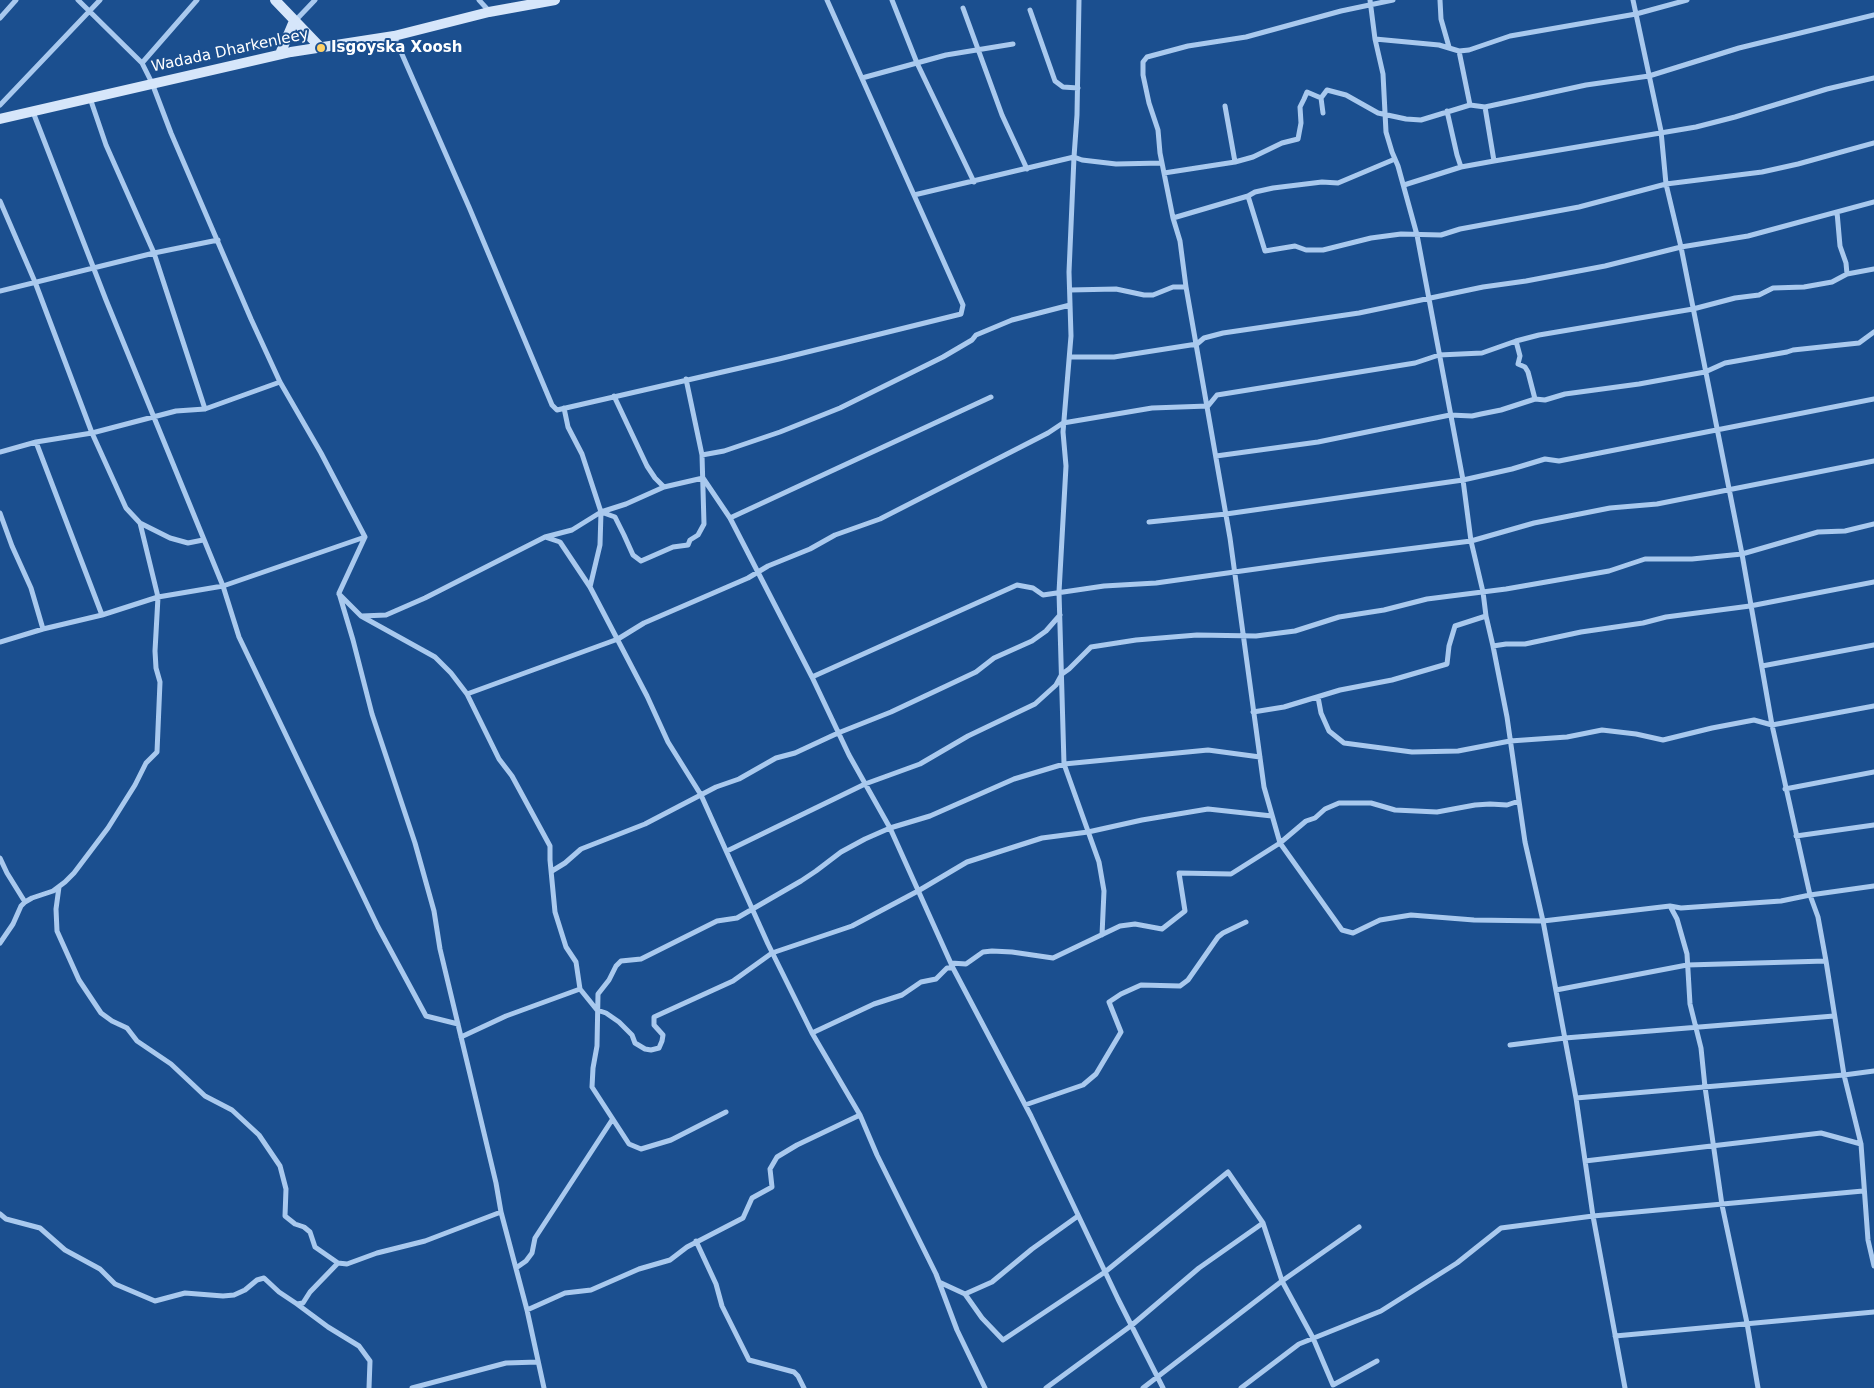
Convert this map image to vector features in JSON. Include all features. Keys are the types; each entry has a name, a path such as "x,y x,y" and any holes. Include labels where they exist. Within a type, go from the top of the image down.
{"main road":[{"path":"275,0 321,48"},
{"name":"Wadada Dharkenleey","path":"1,117 280,54 394,36 525,3 555,0"},
{"path":"280,54 294,21"}],"street":[{"path":"0,18 16,0"},
{"path":"78,0 142,63 251,319 280,382 321,453 365,537"},
{"path":"0,105 100,0"},
{"path":"142,63 197,0"},
{"path":"294,21 315,0"},
{"path":"479,0 489,12"},
{"path":"394,36 469,207 552,406 556,410 779,359 961,314 963,305 827,0"},
{"path":"892,0 917,62 974,182"},
{"path":"1079,0 1078,88 1070,290 1071,336 1063,423 1066,466 1059,592 1064,764 1098,862 1104,891 1102,935"},
{"path":"1393,0 1370,2 1246,36 1158,52 1143,62 1143,75 1149,103 1158,130 1164,174 1180,241 1186,287 1208,406 1235,573 1264,787 1280,843 1342,930 1353,933 1380,920 1410,915 1474,920 1543,921 1670,906 1681,908 1781,902 1810,895 1874,886"},
{"path":"1440,0 1440,19 1449,47"},
{"path":"1633,0 1661,131 1666,184 1681,247 1742,554 1772,725 1810,895 1818,918 1844,1075 1861,1144 1868,1240 1874,1266"},
{"path":"1375,39 1449,47 1459,51 1469,50 1510,36 1636,14 1687,0"},
{"path":"1370,2 1375,39 1383,74 1386,132 1404,185 1417,235 1463,480 1471,541 1483,592 1510,741 1525,842 1543,921 1576,1098 1593,1216 1625,1388"},
{"path":"963,8 1002,115 1027,169"},
{"path":"1030,10 1055,81 1063,87 1078,88"},
{"path":"1323,113 1321,98 1327,90 1353,98 1378,113 1420,120 1470,105 1485,107 1586,85 1649,76 1739,48 1874,15"},
{"path":"862,78 917,62 978,49 1013,44"},
{"path":"1459,51 1470,105"},
{"path":"1404,185 1461,168 1494,161 1696,126 1735,117 1827,89 1874,78"},
{"path":"1164,174 1235,162 1253,157 1282,143 1298,140 1301,123 1300,107 1304,99 1308,92 1321,98"},
{"path":"90,98 106,145 154,253 205,408"},
{"path":"1225,106 1235,162"},
{"path":"1485,107 1494,161"},
{"path":"33,111 223,586 239,637 378,927 426,1016 458,1024"},
{"path":"1447,111 1461,168"},
{"path":"1248,196 1265,251 1295,246 1306,250 1323,250 1371,238 1401,234 1441,235 1460,229 1579,207 1666,184 1762,172 1874,143"},
{"path":"914,196 1074,157 1082,160 1116,164 1162,163"},
{"path":"1173,218 1248,196 1255,192 1322,182 1338,183 1395,159"},
{"path":"0,202 35,282 92,433 126,508 140,522 170,538 188,543 203,540"},
{"path":"1070,357 1114,357 1197,344 1204,338 1223,333 1358,313 1429,300 1483,287 1605,266 1681,247 1748,236 1874,202"},
{"path":"1837,212 1840,246 1846,263 1847,274"},
{"path":"0,291 154,253 218,240"},
{"path":"467,694 618,639 644,623 758,573 768,566 810,549 835,535 880,519 1048,433 1063,423 1152,408 1208,406 1217,395 1415,363 1439,355 1482,353 1540,335 1693,309 1735,298 1759,295 1773,288 1804,287 1832,282 1847,274 1874,269"},
{"path":"1070,290 1116,289 1144,295 1173,287 1186,287"},
{"path":"702,455 724,451 823,415 873,393 943,357 972,340 976,335 1012,320 1070,305"},
{"path":"1216,456 1318,442 1450,415 1472,416 1501,410 1535,399 1545,400 1565,394 1639,384 1705,372 1724,364 1793,350 1858,344 1874,332"},
{"path":"1516,341 1520,356 1518,364 1525,367 1528,372 1535,399"},
{"path":"600,512 615,518 633,556 641,561 673,548 688,545 690,540 698,534 704,524 702,455 686,379"},
{"path":"0,452 36,442 92,433 176,411 205,408 280,382"},
{"path":"614,396 647,466 664,487"},
{"path":"730,518 991,397"},
{"path":"1149,522 1226,514 1463,480 1545,459 1559,461 1874,399"},
{"path":"564,408 568,427 582,454 600,512 600,545 590,586"},
{"path":"36,442 102,615"},
{"path":"812,677 1018,585 1033,588 1042,595 1104,586 1156,583 1471,541 1534,524 1610,508 1658,504 1874,461"},
{"path":"361,616 386,616 545,537 572,530 600,512 626,504 664,487 703,478"},
{"path":"703,478 730,518 812,677 838,733 890,828 952,965 1025,1105 1163,1388"},
{"path":"0,513 12,546 31,588 42,629"},
{"path":"0,943 25,902 59,887 74,873 108,828 136,785 146,763 157,752 160,682 156,668 155,642 158,596 140,522"},
{"path":"727,850 865,784 920,764 968,736 1036,704 1056,685 1062,674 1091,647 1100,644 1198,634 1256,636 1295,630 1339,617 1384,610 1427,599 1506,590 1609,571 1645,559 1692,559 1742,554 1818,532 1844,531 1874,524"},
{"path":"0,642 42,629 102,615 158,596 223,586 365,537"},
{"path":"365,537 339,593 372,714 415,843 434,911 440,949 496,1183 501,1212 528,1310 544,1388"},
{"path":"545,537 560,542 590,586 668,742 701,795 772,953 812,1034 860,1115 877,1156 939,1282 957,1330 985,1388"},
{"path":"1493,646 1525,644 1581,632 1643,623 1666,617 1750,606 1874,582"},
{"path":"339,593 361,616 435,657 451,672 467,694 499,759 512,776 550,846 555,912 566,947 576,962 580,989 597,1010 606,1013 619,1022 632,1035 635,1043 644,1049 659,1048 663,1035 654,1025 654,1017 733,981 772,953 852,926 918,891 967,862 1042,838 1088,832 1142,820 1208,809 1272,816"},
{"path":"552,870 565,863 581,849 645,824 716,787 739,779 776,758 795,753 838,733 891,712 976,672 994,658 1032,641 1046,631 1060,614"},
{"path":"1253,712 1284,707 1340,690 1392,680 1447,664 1449,646 1455,626 1486,616"},
{"path":"1762,666 1874,645"},
{"path":"1318,697 1321,713 1329,731 1344,743 1412,752 1458,751 1510,741 1567,737 1602,730 1636,734 1663,740 1754,720 1772,725 1874,706"},
{"path":"726,1112 671,1140 641,1149 629,1144 612,1120 592,1088 593,1068 597,1046 598,994 621,961 641,958 717,921 736,918 816,872 841,852 890,828 930,816 1014,779 1064,764 1208,750 1260,757"},
{"path":"1786,789 1874,772"},
{"path":"812,1034 874,1004 902,994 921,982 936,979 952,965 966,964 983,952 1012,952 1053,958 1120,926 1135,924 1162,929 1185,911 1179,873 1231,874 1280,843 1306,821 1339,803 1371,804 1396,810 1437,812 1490,804 1507,806 1519,801"},
{"path":"1796,836 1874,825"},
{"path":"0,858 25,902"},
{"path":"59,887 56,909 57,931 80,980 101,1013 112,1022 127,1028 137,1041 171,1064 205,1096 232,1110 259,1135 280,1166 286,1189 285,1216 295,1224 304,1227 312,1236 315,1247 338,1262 348,1264 377,1253 425,1241 501,1212"},
{"path":"1670,906 1677,919 1687,954 1690,1004 1701,1048 1722,1205 1747,1323 1758,1388"},
{"path":"1025,1105 1083,1085 1096,1074 1121,1032 1109,1002 1141,985 1180,986 1188,980 1218,937 1246,922"},
{"path":"1556,990 1688,965 1826,961"},
{"path":"461,1037 506,1016 580,989"},
{"path":"1510,1045 1565,1038 1834,1016"},
{"path":"1576,1098 1874,1071"},
{"path":"528,1310 565,1293 591,1290 639,1269 670,1260 696,1242 743,1218 752,1198 772,1187 770,1169 778,1158 797,1145 860,1115"},
{"path":"516,1268 526,1262 532,1253 535,1238 612,1120"},
{"path":"1585,1161 1821,1133 1861,1144"},
{"path":"939,1282 965,1294 982,1318 1003,1340 1105,1272 1228,1172 1263,1223 1282,1281 1313,1338 1332,1385 1377,1361"},
{"path":"1242,1388 1299,1344 1381,1311 1457,1263 1500,1228 1593,1216 1863,1191"},
{"path":"0,1214 6,1219 40,1228 65,1250 100,1269 115,1284 155,1301 185,1293 234,1295 246,1290 257,1280 264,1278 279,1292 358,1346 370,1361 370,1388"},
{"path":"965,1294 992,1282 1032,1249 1078,1216"},
{"path":"1046,1388 1132,1325 1200,1268 1263,1223"},
{"path":"1143,1388 1282,1281 1359,1227"},
{"path":"696,1242 716,1284 722,1306 749,1360 794,1372 804,1388"},
{"path":"297,1304 303,1303 310,1292 338,1262"},
{"path":"1615,1336 1874,1312"},
{"path":"412,1388 506,1363 538,1362"}],"place":[{"name":"Isgoyska Xoosh","path":"321,48"}]}
